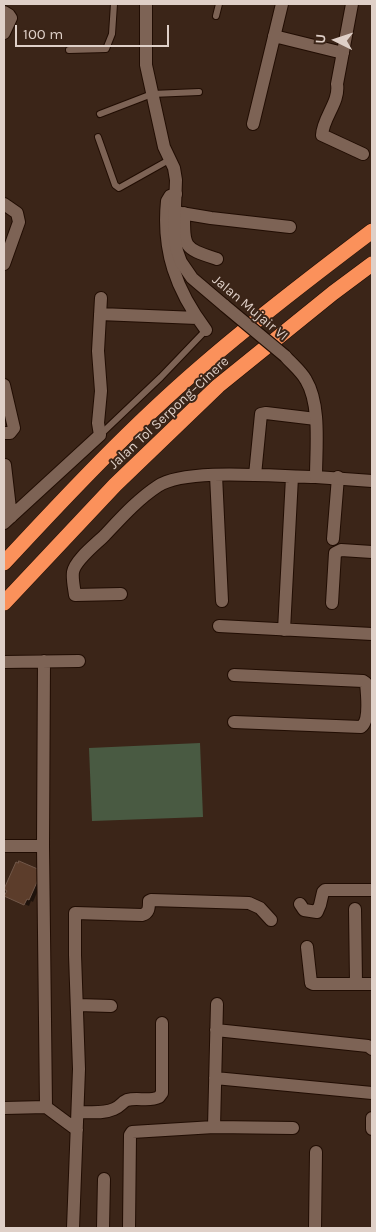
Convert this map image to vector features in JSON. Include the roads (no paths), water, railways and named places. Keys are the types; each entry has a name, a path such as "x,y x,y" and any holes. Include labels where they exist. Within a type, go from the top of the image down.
{"highway":[{"name":"Jalan Tol Serpong–Cinere","path":"4,563 96,464 202,365 319,270 372,230"},
{"name":"Jalan Tol Serpong–Cinere","path":"4,603 115,485 218,386 372,264"}],"street":[{"name":"Jalan Mujair VI","path":"146,4 146,65 164,147 173,169 179,212 174,234 177,251 192,278 285,356 306,380 312,394 316,419 316,477"},
{"path":"253,124 282,4"},
{"path":"352,4 337,84 337,95 322,128 322,135 363,154"},
{"path":"4,12 11,18 4,33"},
{"path":"274,36 343,53"},
{"path":"176,194 170,196 167,201 166,237 178,284 206,330"},
{"path":"4,204 17,213 19,222 4,264"},
{"path":"218,259 193,251 186,243 179,212 211,218 290,227"},
{"path":"7,520 100,435 98,423 101,391 98,351 101,298"},
{"path":"100,314 197,318"},
{"path":"4,385 14,428 10,433 4,433"},
{"path":"255,475 262,414 316,419"},
{"path":"6,465 7,520"},
{"path":"216,475 222,601"},
{"path":"120,594 74,595 73,575 76,564 126,512 159,485 176,478 216,475 316,477 372,481"},
{"path":"284,630 292,477"},
{"path":"332,539 338,478"},
{"path":"332,603 335,553 341,550 372,552"},
{"path":"220,626 372,634"},
{"path":"44,661 43,846 46,1106"},
{"path":"4,662 79,661"},
{"path":"234,675 363,681 366,683 370,700 365,723 361,727 234,722"},
{"path":"4,846 43,846"},
{"path":"300,904 304,910 316,912 319,910 325,890 372,890"},
{"path":"73,1228 79,1069 75,913 142,915 146,914 149,910 149,901 151,900 213,901 254,904 271,920"},
{"path":"355,909 356,982"},
{"path":"307,947 311,983 356,982 372,984"},
{"path":"214,1127 216,1004"},
{"path":"78,1005 111,1006"},
{"path":"78,1112 105,1112 117,1108 129,1099 153,1100 159,1097 162,1093 162,1023"},
{"path":"216,1030 371,1046"},
{"path":"215,1078 372,1093"},
{"path":"4,1108 46,1106 77,1130"},
{"path":"372,1118 372,1130"},
{"path":"129,1228 130,1135 132,1132 214,1127 293,1128"},
{"path":"315,1228 316,1152"},
{"path":"104,1179 104,1228"}],"lane":[{"path":"69,50 106,49 112,34 114,4"},
{"path":"216,16 219,4"},
{"path":"100,114 152,94 199,92"},
{"path":"98,137 115,185 119,188 173,169"},
{"path":"100,435 161,377 206,330"}]}
